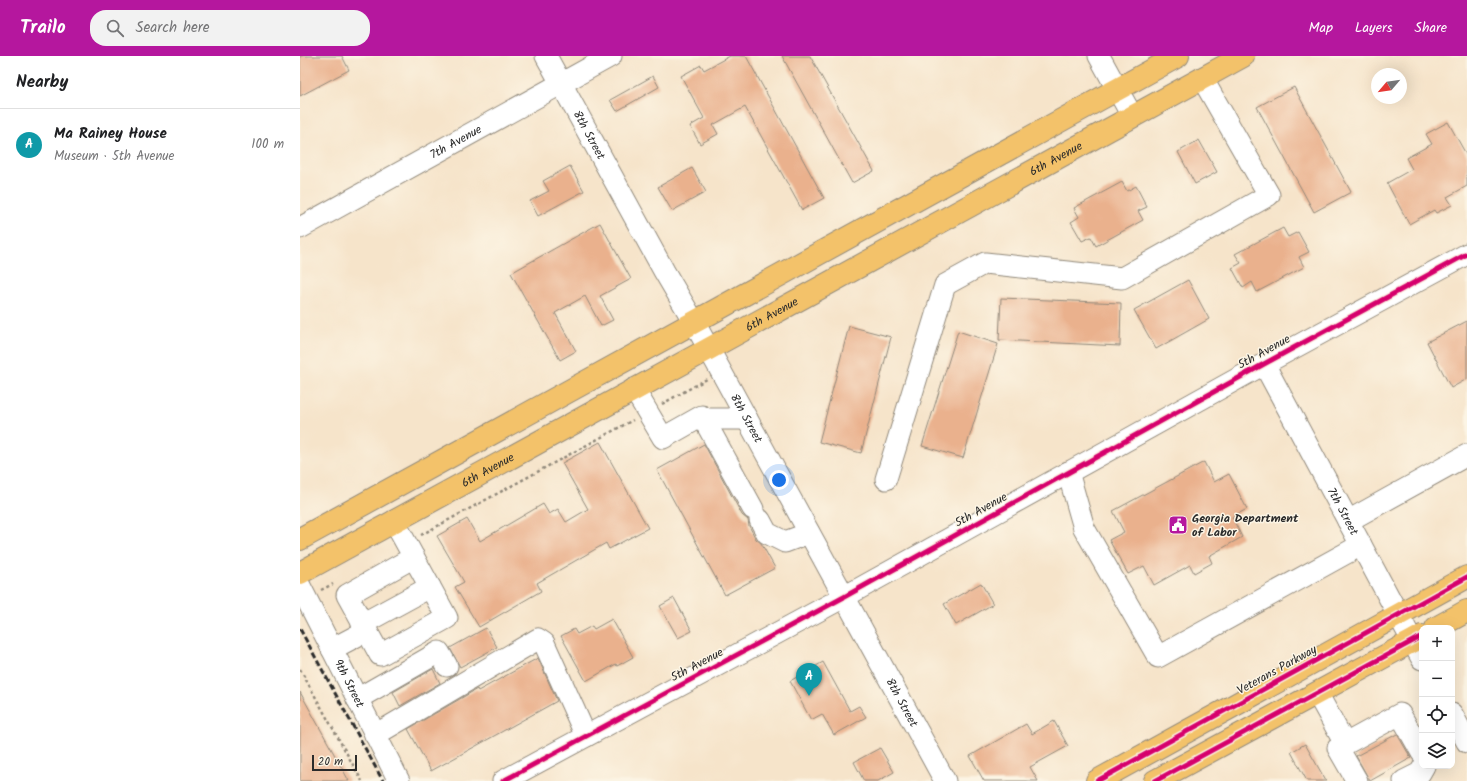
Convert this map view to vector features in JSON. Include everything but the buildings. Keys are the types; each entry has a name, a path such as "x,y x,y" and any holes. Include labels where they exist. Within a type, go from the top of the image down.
{"main road":[{"path":"300,539 1178,56"},
{"name":"6th Avenue","path":"300,573 1243,56"},
{"name":"Veterans Parkway","path":"1097,781 1467,577"},
{"path":"1441,625 1467,611"},
{"path":"1155,781 1317,693 1419,645"}],"street":[{"name":"8th Street","path":"546,56 664,271 709,348 945,781"},
{"name":"7th Avenue","path":"300,228 611,56"},
{"path":"1099,56 1132,116"},
{"path":"886,479 945,284 985,263 1122,278 1269,195 1202,78"},
{"name":"5th Avenue","path":"503,781 844,597 1264,364 1467,254"},
{"name":"7th Street","path":"1264,364 1398,614 1419,645"},
{"path":"634,389 662,438 702,416 703,419 747,419"},
{"path":"703,419 767,533 785,542 809,532"},
{"path":"1348,521 1467,455"},
{"path":"1068,472 1084,528 1158,657 1361,545"},
{"path":"394,521 410,550 447,618 380,655 342,588 410,550"},
{"path":"332,649 430,587"},
{"name":"9th Street","path":"303,592 399,781"},
{"path":"375,734 538,639 544,643 586,736"},
{"path":"357,699 439,652 447,666"},
{"path":"1317,693 1344,744"},
{"path":"1357,781 1338,748 1344,744 1400,714 1419,748"},
{"path":"1455,723 1462,743"},
{"path":"1404,781 1420,773 1422,769"}],"path":[{"path":"410,550 647,412 721,371"},
{"path":"303,592 342,588"},
{"path":"300,669 362,781"}],"railway":[{"path":"300,629 383,781"}],"cycle path":[{"path":"503,781 844,597 1264,364 1467,254"},
{"path":"1097,781 1467,577"},
{"path":"1155,781 1419,638"}],"place":[{"name":"Georgia Department of Labor","path":"1178,525"},
{"name":"Ma Rainey House","path":"809,696"}]}
